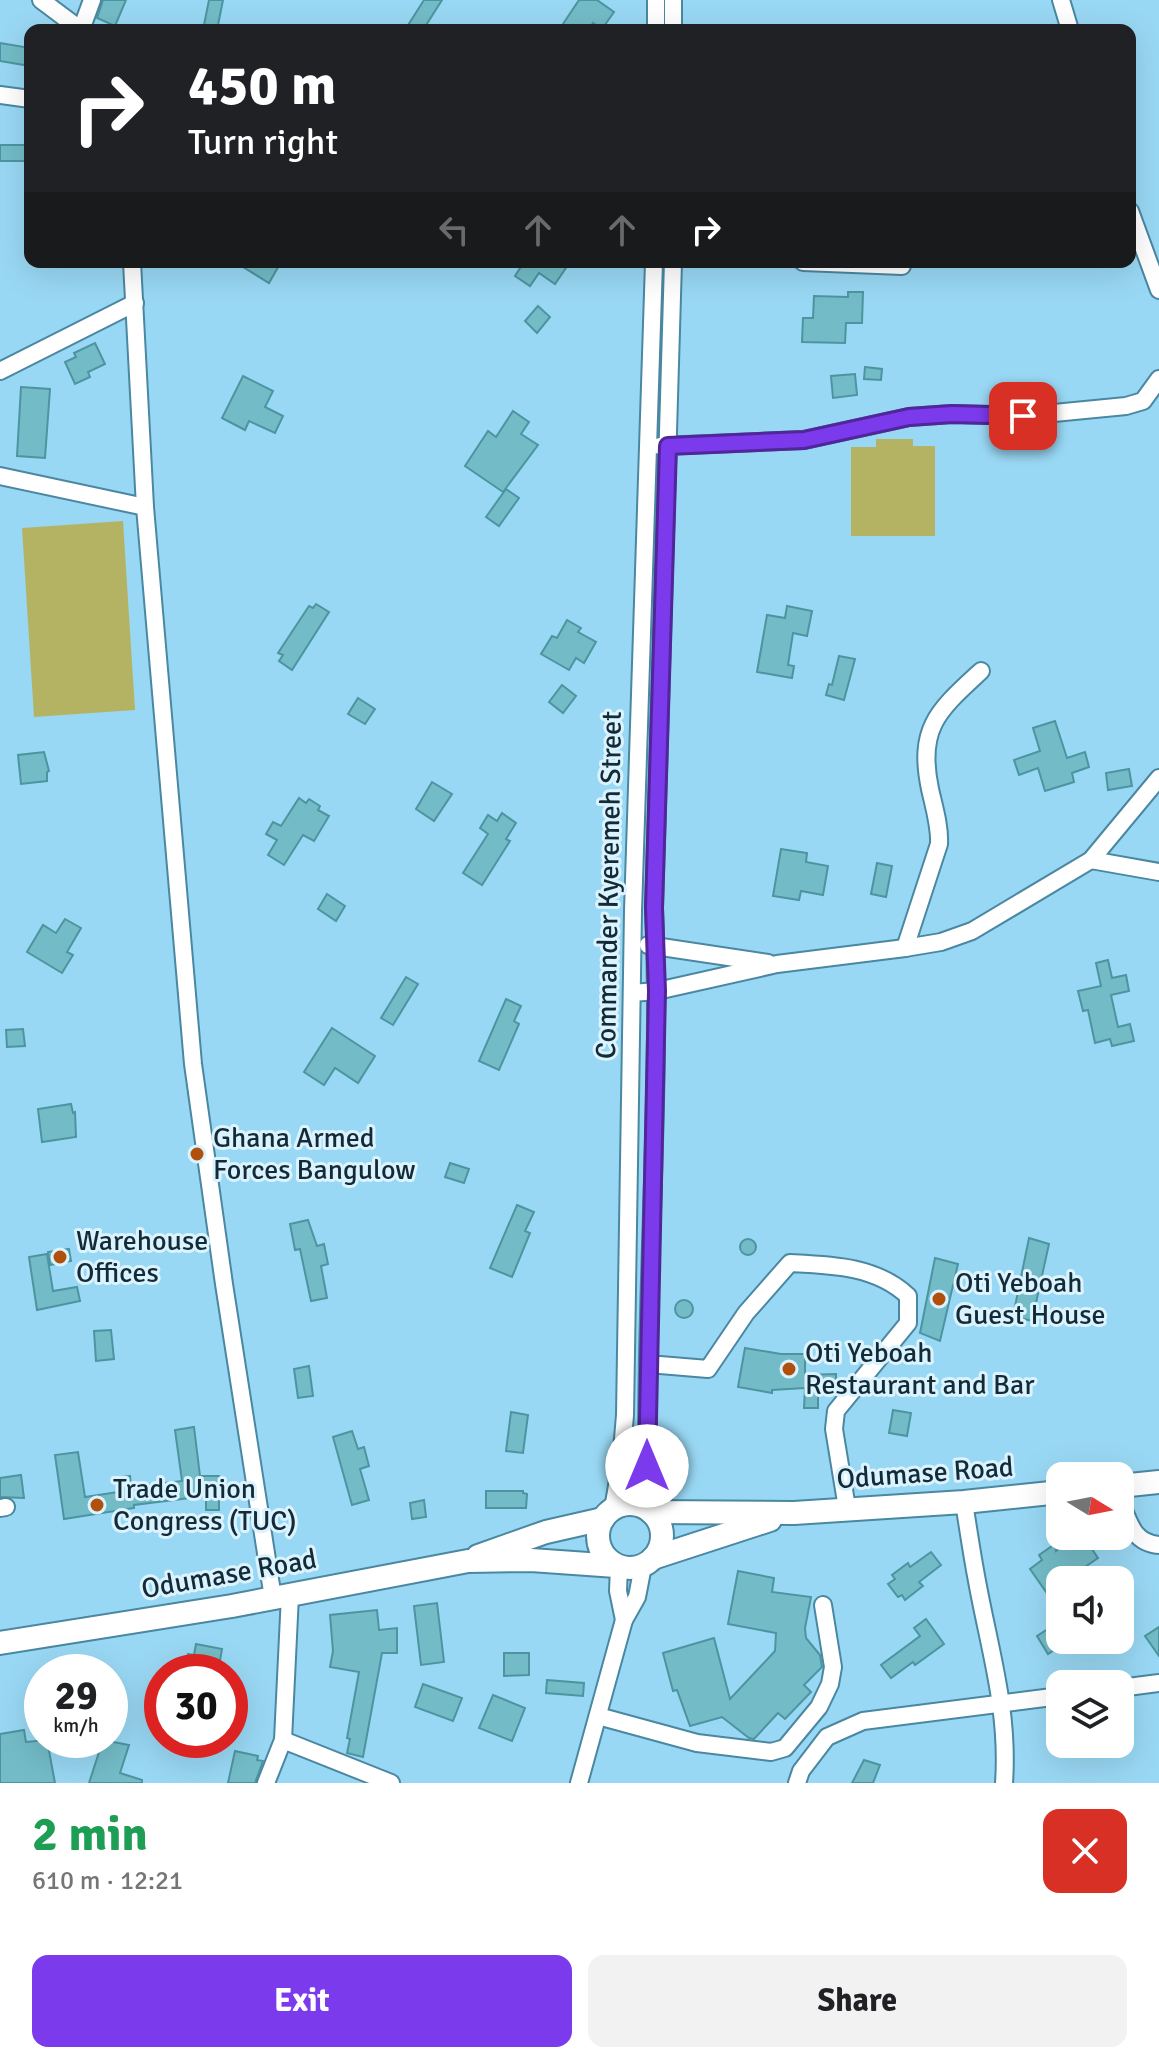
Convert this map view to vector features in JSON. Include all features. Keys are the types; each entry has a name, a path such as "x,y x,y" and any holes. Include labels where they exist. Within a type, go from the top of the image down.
{"main road":[{"path":"1134,1485 1159,1482"},
{"name":"Odumase Road","path":"650,1511 794,1513 1046,1493"},
{"path":"630,1504 650,1511 659,1523 662,1535 660,1548 648,1562 631,1569 618,1566 601,1551 599,1529 608,1514 630,1504"},
{"name":"Odumase Road","path":"648,1562 704,1540 794,1513"},
{"name":"Odumase Road","path":"468,1561 510,1543 608,1514"},
{"name":"Odumase Road","path":"0,1643 468,1561 531,1560 618,1566"}],"street":[{"path":"41,0 73,24"},
{"path":"83,24 92,0"},
{"path":"656,0 656,24"},
{"path":"673,0 673,24"},
{"path":"1061,0 1068,24"},
{"path":"0,95 24,98"},
{"path":"1136,227 1159,290"},
{"path":"132,268 145,507 193,1064 224,1284 282,1596 283,1740 266,1783"},
{"name":"Commander Kyeremeh Street","path":"608,1514 621,1462 625,1415 632,945 654,268"},
{"name":"Commander Kyeremeh Street","path":"650,1511 648,1364 657,991 654,908 673,268"},
{"path":"0,371 135,303"},
{"path":"649,446 804,440 909,417 952,414 1023,416 1126,406 1143,401 1159,379"},
{"path":"0,476 145,507"},
{"path":"905,948 939,844 928,779 930,733 940,710 981,671"},
{"path":"632,993 657,991 777,964 941,942 972,931 1091,860 1159,778"},
{"path":"1091,860 1159,872"},
{"path":"632,945 656,945 777,964"},
{"path":"648,1364 708,1369 746,1313 790,1263 839,1266 891,1280 908,1296 908,1323 836,1411 834,1429 847,1508"},
{"path":"964,1502 1002,1702 1006,1745 1004,1783"},
{"path":"1134,1532 1144,1542 1159,1545"},
{"path":"579,1783 624,1620 637,1597 648,1562"},
{"path":"618,1566 618,1591 624,1620"},
{"path":"598,1716 697,1743 771,1752 785,1748 819,1707 830,1684 833,1667 823,1605"},
{"path":"1134,1686 1159,1683"},
{"path":"797,1783 801,1771 827,1737 863,1721 1046,1697"},
{"path":"283,1740 391,1783"}],"shaded area":[{"path":"876,439 913,439 913,446 935,446 935,536 851,536 851,447 876,447"},
{"path":"123,521 135,710 34,717 22,528"}],"building":[{"path":"103,0 126,0 116,24 97,18"},
{"path":"209,0 223,0 218,24 204,24"},
{"path":"424,0 442,0 427,24 409,24"},
{"path":"579,0 597,0 614,12 606,24 563,24"},
{"path":"0,43 24,47 24,65 0,61"},
{"path":"0,145 24,145 24,161 0,161"},
{"path":"245,268 278,268 269,283"},
{"path":"520,268 566,268 555,284 539,273 530,286 515,276"},
{"path":"848,292 863,292 862,323 846,323 845,343 802,342 803,318 813,318 814,296 848,297"},
{"path":"538,306 550,317 537,333 525,321"},
{"path":"95,343 105,364 88,372 90,377 75,384 65,362 76,357 74,353"},
{"path":"865,367 882,369 881,380 864,379"},
{"path":"855,374 857,395 833,398 831,376"},
{"path":"243,376 273,391 265,407 283,416 275,433 249,421 245,430 222,418"},
{"path":"21,387 50,389 45,458 17,456"},
{"path":"513,411 529,422 521,434 538,445 503,492 465,466 488,431 496,437"},
{"path":"506,489 519,498 499,526 486,517"},
{"path":"316,604 329,612 292,670 279,661 283,655 278,653 309,606 313,608"},
{"path":"787,606 812,611 807,636 793,633 788,665 794,666 792,678 757,672 767,615 785,618"},
{"path":"567,620 581,628 578,632 596,642 584,663 576,658 569,670 541,654 552,636 557,638"},
{"path":"839,656 855,659 844,700 826,695 829,684 832,685"},
{"path":"562,685 576,696 563,713 549,702"},
{"path":"358,698 375,709 365,724 348,714"},
{"path":"1055,721 1067,758 1085,752 1089,767 1072,773 1074,782 1045,791 1038,768 1019,775 1014,760 1040,751 1033,728"},
{"path":"44,752 49,771 47,781 21,784 18,755"},
{"path":"1129,769 1132,786 1108,790 1106,773"},
{"path":"432,782 452,794 434,821 416,809"},
{"path":"299,798 306,803 309,799 320,806 318,810 329,816 314,841 303,835 284,865 268,855 277,840 266,834 273,822 281,826"},
{"path":"502,813 516,823 506,839 510,841 482,885 463,873 488,834 480,828 488,815 497,821"},
{"path":"781,849 807,853 806,862 828,866 823,895 801,891 799,900 773,896"},
{"path":"877,863 892,866 886,897 871,894"},
{"path":"327,894 345,906 336,921 318,909"},
{"path":"65,919 81,928 67,952 73,955 62,973 27,952 43,925 56,933"},
{"path":"1108,960 1112,978 1126,975 1129,991 1111,995 1118,1027 1130,1024 1134,1041 1112,1046 1110,1039 1095,1043 1088,1010 1083,1011 1078,991 1101,986 1096,963"},
{"path":"406,977 418,984 393,1025 381,1018"},
{"path":"506,999 521,1006 514,1021 519,1024 499,1070 479,1061"},
{"path":"332,1028 375,1056 358,1083 335,1068 324,1085 304,1072"},
{"path":"23,1029 25,1046 7,1047 6,1030"},
{"path":"71,1104 75,1112 76,1137 42,1142 38,1109"},
{"path":"450,1163 469,1169 464,1183 445,1177"},
{"path":"517,1205 534,1212 525,1231 530,1233 512,1277 490,1268"},
{"path":"308,1220 317,1246 324,1244 328,1264 321,1266 327,1298 311,1301 300,1249 295,1250 290,1224"},
{"path":"1029,1238 1049,1244 1032,1321 1013,1316"},
{"path":"745,1239 751,1239 756,1247 754,1253 745,1255 740,1250 740,1244"},
{"name":"Warehouse Offices","path":"69,1249 71,1261 50,1265 48,1252"},
{"path":"47,1254 53,1291 77,1287 80,1301 37,1310 29,1257"},
{"name":"Oti Yeboah Guest House","path":"935,1258 958,1264 940,1341 920,1333"},
{"path":"684,1300 693,1309 684,1318 675,1309"},
{"path":"111,1330 114,1359 96,1361 94,1331"},
{"path":"745,1348 805,1354 805,1375 836,1374 836,1394 818,1394 818,1408 804,1408 805,1388 772,1390 772,1393 738,1387"},
{"path":"309,1366 313,1396 298,1398 294,1369"},
{"path":"893,1410 911,1413 907,1436 889,1433"},
{"path":"511,1412 528,1415 523,1453 506,1451"},
{"path":"194,1427 200,1476 219,1476 219,1510 206,1510 206,1496 134,1505 134,1508 64,1519 55,1455 78,1452 85,1497 118,1492 116,1478 130,1476 131,1487 182,1481 175,1430"},
{"path":"352,1431 358,1449 364,1447 369,1466 360,1469 369,1500 352,1505 333,1437"},
{"path":"21,1475 24,1498 0,1497 0,1478"},
{"path":"486,1491 523,1491 527,1494 526,1508 486,1508"},
{"path":"424,1500 426,1517 412,1519 410,1503"},
{"path":"1046,1550 1093,1550 1098,1558 1086,1566 1046,1566 1046,1592 1030,1569 1042,1560 1039,1555"},
{"path":"931,1552 941,1565 919,1582 923,1586 905,1600 902,1595 898,1597 888,1584 895,1579 892,1575"},
{"path":"738,1571 774,1578 772,1592 811,1597 806,1638 820,1655 822,1667 804,1685 811,1692 785,1719 778,1713 754,1739 722,1717 690,1726 677,1690 673,1691 663,1653 714,1638 730,1699 775,1651 776,1633 728,1624"},
{"path":"437,1603 444,1662 421,1665 414,1606"},
{"path":"377,1610 379,1630 397,1628 397,1653 382,1653 363,1757 347,1753 359,1672 330,1667 333,1651 330,1615"},
{"path":"926,1619 944,1644 891,1678 881,1665 920,1636 914,1628"},
{"path":"1159,1627 1159,1656 1145,1636"},
{"path":"1046,1630 1046,1651 1037,1636"},
{"path":"196,1644 222,1649 221,1654 194,1654"},
{"path":"504,1653 529,1653 529,1675 504,1676"},
{"path":"547,1680 584,1683 583,1696 546,1693"},
{"path":"423,1684 462,1698 453,1721 415,1707"},
{"path":"493,1695 525,1708 512,1741 479,1728"},
{"path":"24,1730 24,1758 50,1758 55,1783 0,1783 0,1734"},
{"path":"248,1754 263,1761 255,1783 228,1783 233,1758 248,1758"},
{"path":"97,1758 125,1758 120,1773 142,1780 142,1783 89,1783"},
{"path":"864,1760 880,1765 873,1783 852,1783"}],"place":[{"name":"Ghana Armed Forces Bangulow","path":"197,1154"},
{"name":"Warehouse Offices","path":"60,1257"},
{"name":"Oti Yeboah Guest House","path":"939,1299"},
{"name":"Oti Yeboah Restaurant and Bar","path":"789,1369"},
{"name":"Trade Union Congress (TUC)","path":"97,1505"}],"route":[{"path":"647,1466 657,991 654,908 668,446 804,440 909,417 952,414 1023,416"}]}
